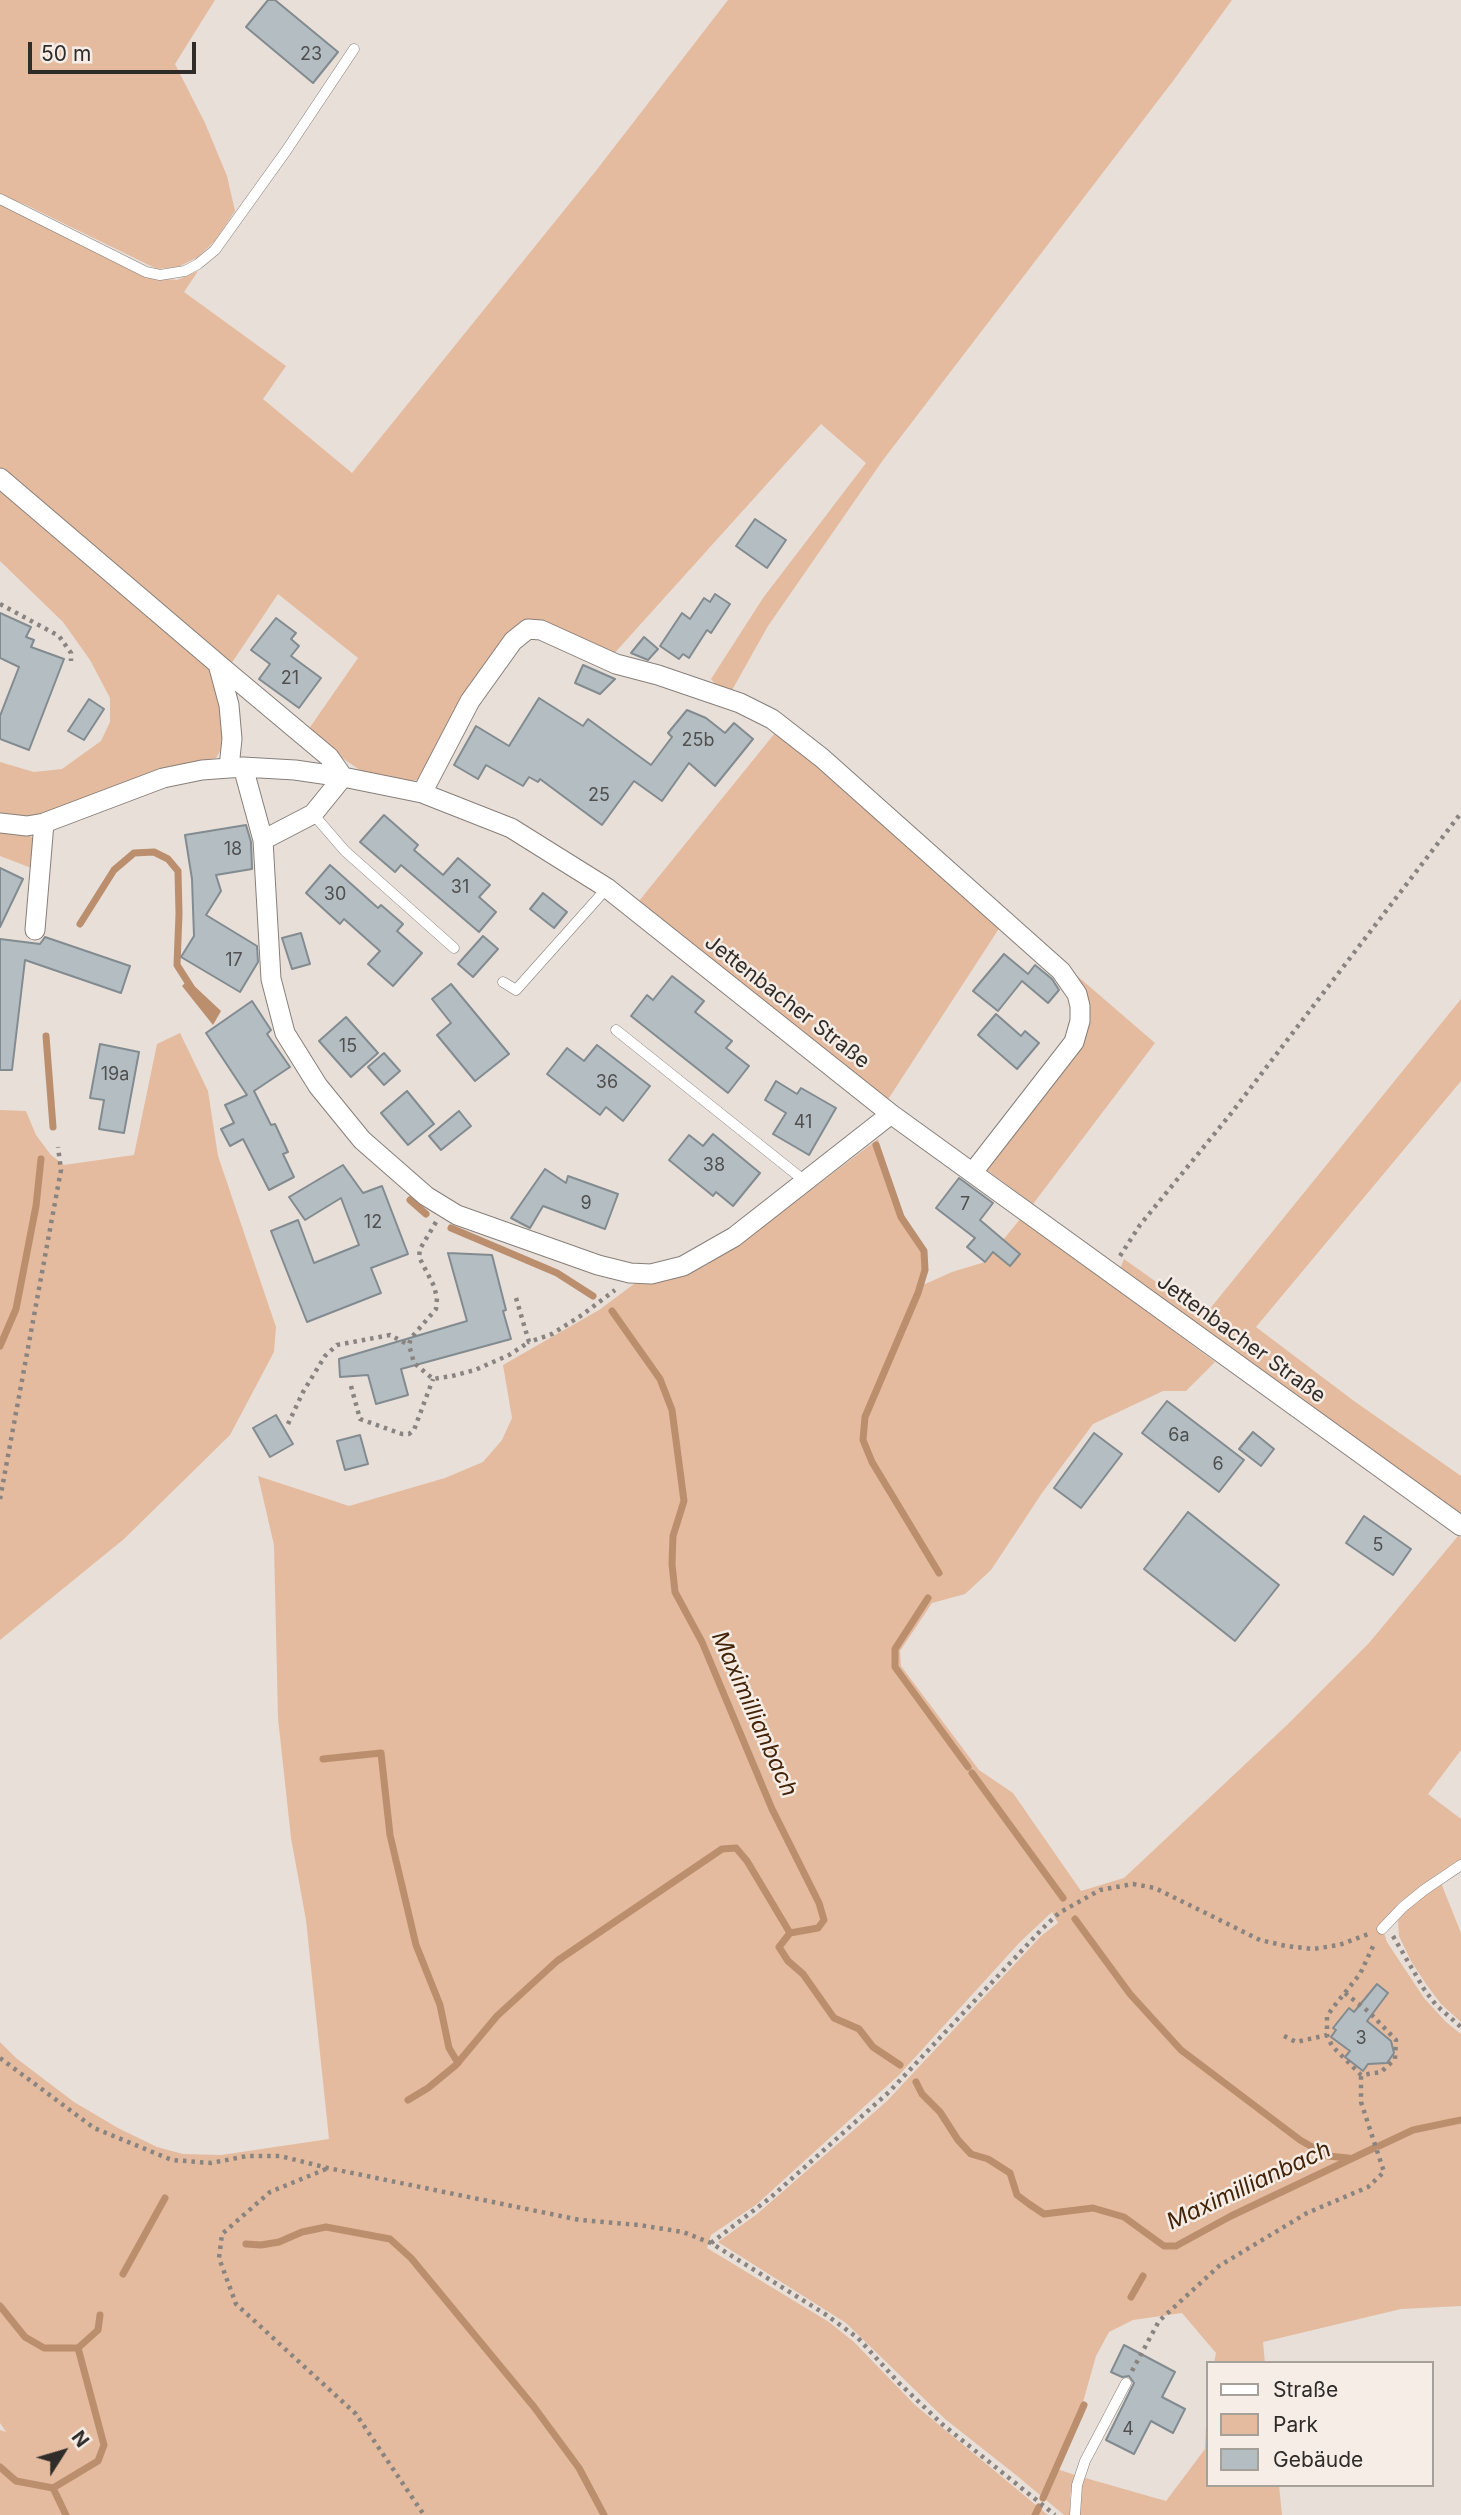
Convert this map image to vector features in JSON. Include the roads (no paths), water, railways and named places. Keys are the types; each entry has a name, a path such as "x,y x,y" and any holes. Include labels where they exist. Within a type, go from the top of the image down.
{"street":[{"path":"0,478 329,757 343,777 313,814 263,841"},
{"path":"422,793 470,701 513,641 528,629 541,630 616,664 740,703 772,719 822,758 1061,971 1077,994 1080,1021 1074,1042 973,1172"},
{"path":"218,664 230,716 236,767 263,841 271,979 285,1033 318,1086 362,1140 415,1188 446,1208 511,1236 629,1273 651,1273 683,1266 711,1252 807,1183 891,1114"},
{"name":"Jettenbacher Straße","path":"0,823 27,826 44,823 163,778 236,767 295,770 422,793 511,828 607,888 891,1114 1461,1526"},
{"path":"35,930 44,823"}],"lane":[{"path":"0,199 146,272 160,275 186,271 215,250 286,152 354,48"},
{"path":"313,814 345,851 454,948"},
{"path":"503,982 516,989 607,888"},
{"path":"616,1030 807,1183"},
{"path":"1385,1925 1424,1890 1461,1865"},
{"path":"1075,2515 1077,2486 1085,2460 1126,2383"}],"waterway":[{"path":"80,924 114,870 134,853 154,852 168,859 178,871 177,965 191,987"},
{"path":"46,1036 53,1127"},
{"path":"876,1145 901,1217 924,1251 925,1270 918,1293 865,1417 863,1440 872,1462 939,1573"},
{"path":"0,1346 16,1309 36,1206 41,1159"},
{"path":"410,1200 426,1214"},
{"path":"451,1228 557,1273 593,1296"},
{"name":"Maximillianbach","path":"612,1311 660,1379 672,1410 684,1501 673,1536 675,1592 702,1642 772,1809 819,1903 824,1920 818,1928 790,1933 779,1947 788,1961 803,1974 834,2018 859,2029 873,2047 900,2065"},
{"path":"928,1598 895,1649 895,1667 968,1767"},
{"path":"323,1759 381,1753 390,1835 416,1945 440,2005 449,2048 458,2063"},
{"path":"972,1773 1063,1898"},
{"path":"408,2100 456,2065 497,2016 557,1961 722,1849 736,1848 747,1861 790,1933"},
{"path":"1075,1919 1130,1994 1181,2050 1300,2140 1328,2156 1348,2158"},
{"name":"Maximillianbach","path":"916,2082 922,2094 940,2112 958,2140 971,2154 988,2159 1010,2173 1017,2195 1044,2214 1093,2208 1124,2217 1164,2246 1176,2246 1231,2216 1374,2148"},
{"name":"Maximillianbach","path":"1379,2146 1413,2130 1461,2120"},
{"path":"123,2274 165,2198"},
{"path":"246,2244 279,2242 302,2232 326,2227 390,2239 411,2258 534,2407 579,2468 604,2515"},
{"path":"1131,2297 1143,2276"},
{"path":"0,2306 25,2337 44,2348 78,2348"},
{"path":"0,2467 16,2481 53,2488 98,2461 104,2445 78,2348 98,2330 100,2315"},
{"path":"1043,2498 1084,2405"},
{"path":"53,2488 66,2515"},
{"path":"1035,2515 1039,2507"}]}
